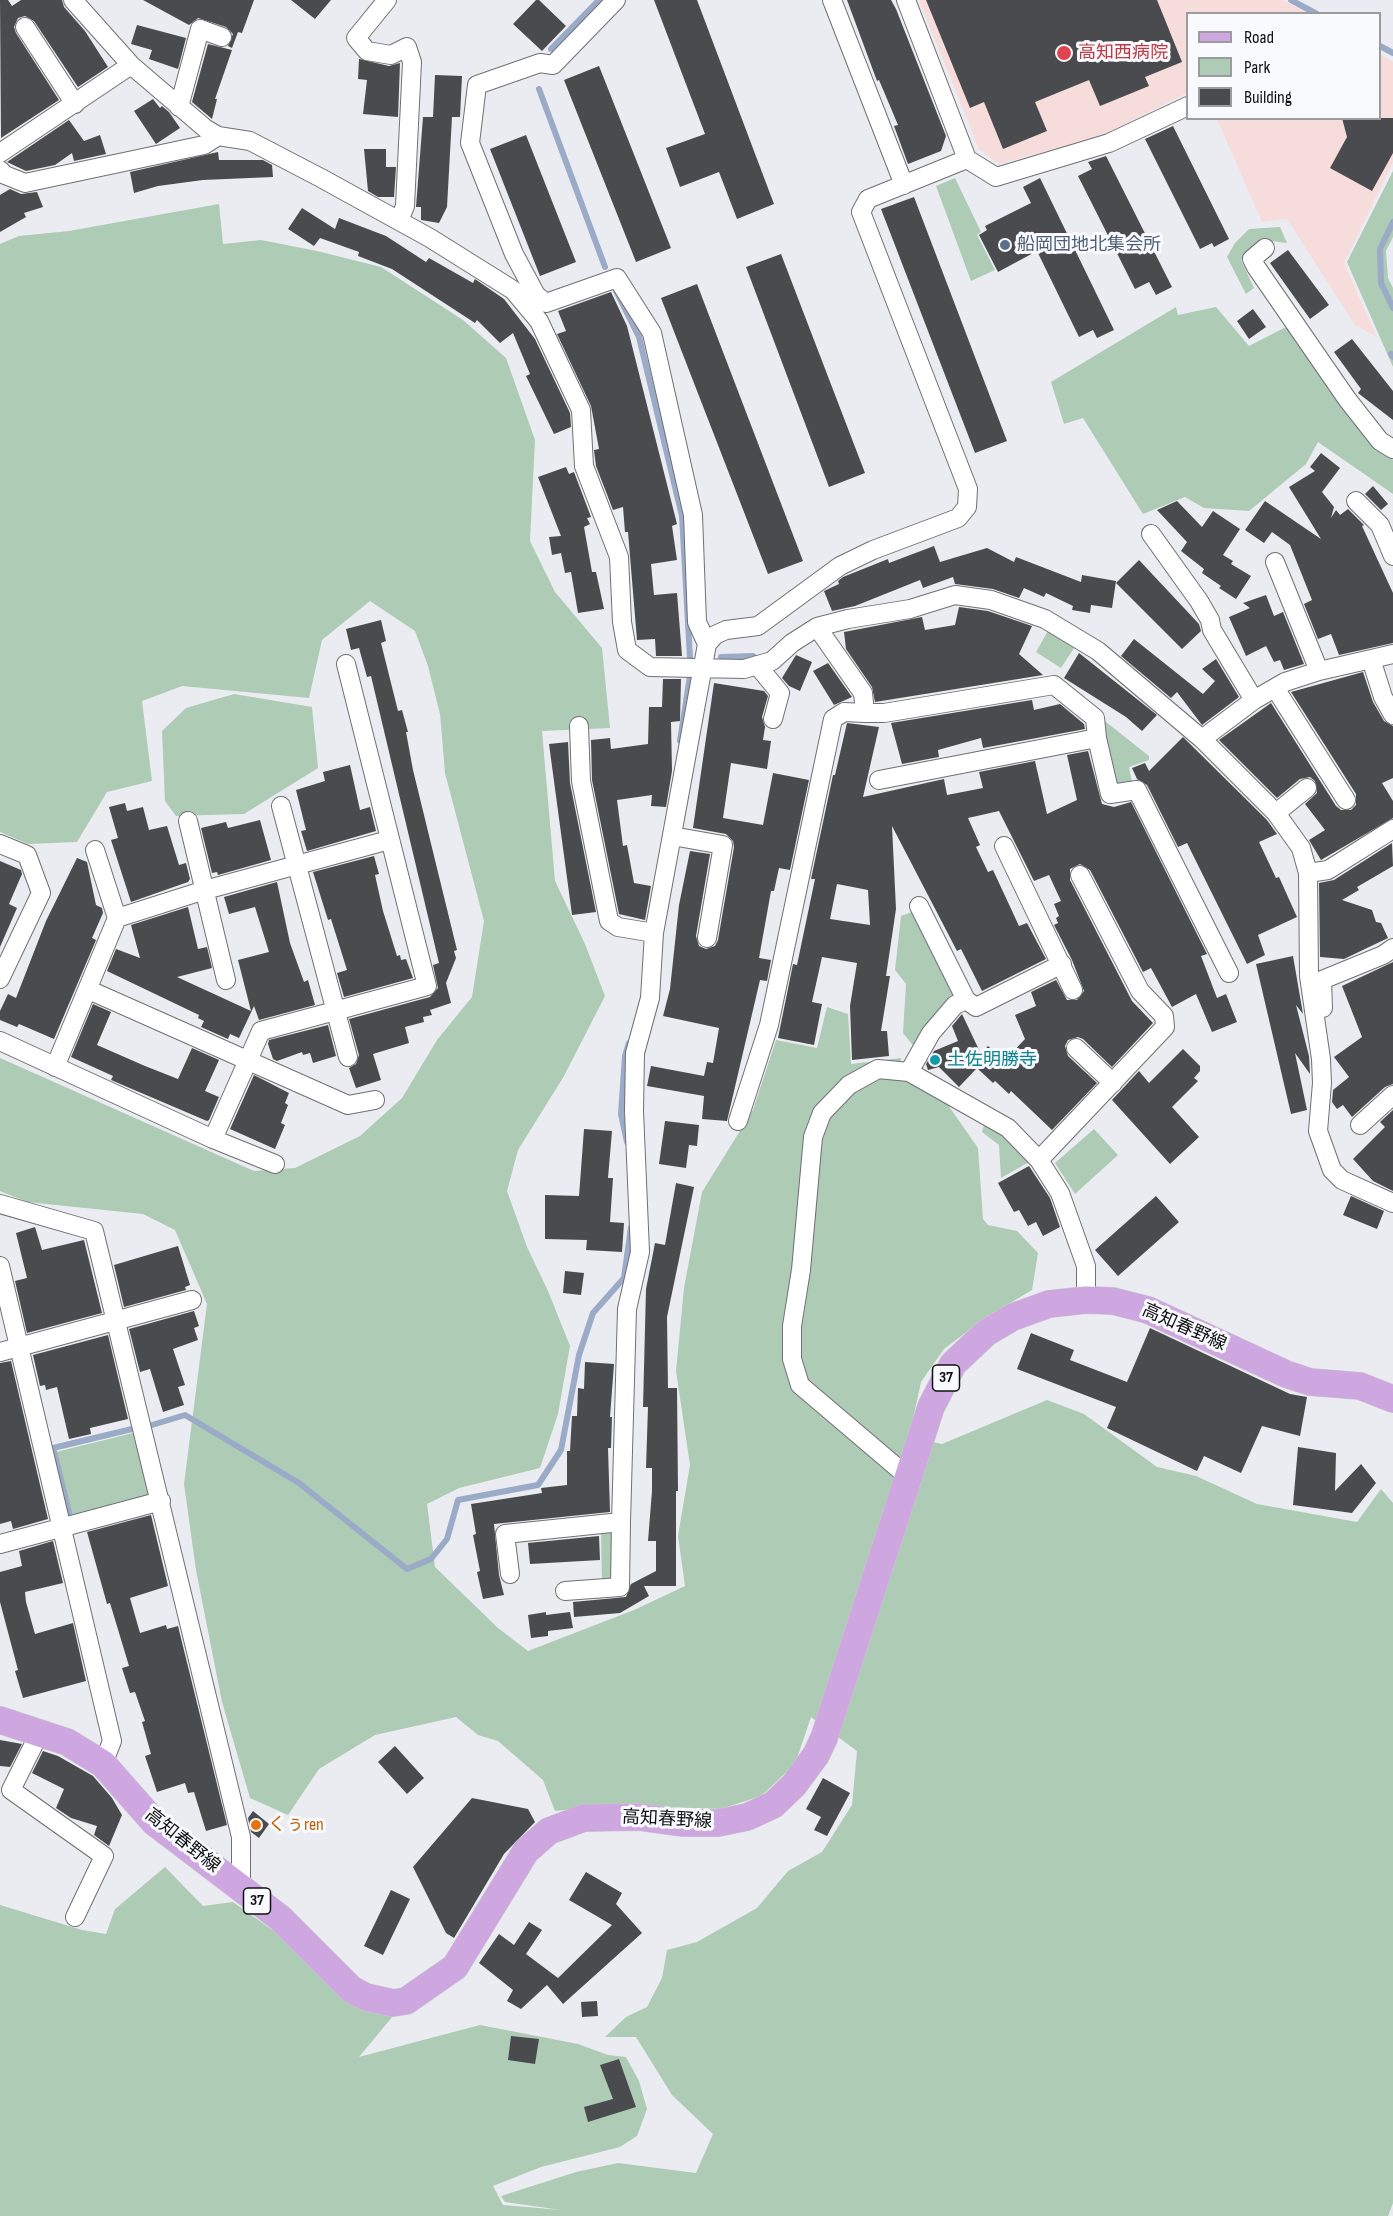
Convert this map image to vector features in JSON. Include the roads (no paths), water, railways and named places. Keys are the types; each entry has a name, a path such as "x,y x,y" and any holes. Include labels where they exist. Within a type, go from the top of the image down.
{"main road":[{"name":"高知春野線","path":"1,1716 84,1751 103,1764 154,1822 280,1918 351,1989 366,1997 384,2001 406,2001 456,1967 526,1851 549,1831 584,1818 639,1817 682,1823 718,1823 747,1817 773,1805 794,1785 816,1755 824,1738 931,1407 953,1364 986,1333 1013,1317 1048,1304 1086,1300 1113,1301 1148,1310 1286,1374 1310,1382 1360,1386 1393,1399"}],"street":[{"path":"74,0 131,64 179,107 218,136 250,141 399,220 513,290 539,321 581,410 584,466 619,557 622,622 627,650 650,667 744,669 772,661 792,643 817,627 848,619 910,609 955,595 991,600 1045,619 1098,651 1202,739 1276,813 1301,848 1308,873 1306,934 1322,1083 1318,1131 1332,1170 1342,1180 1393,1203"},
{"path":"387,0 356,38 367,51 390,55 407,47 412,62 405,207 399,220"},
{"path":"616,0 553,64 540,63 477,85 470,143 513,254 536,295 546,303 617,278 652,333 693,515 697,622 707,644"},
{"path":"832,0 904,184"},
{"path":"906,0 967,159 996,177 1109,143 1186,107"},
{"path":"179,107 192,26 222,37"},
{"path":"25,27 75,104"},
{"path":"0,153 131,64"},
{"path":"0,170 5,175 25,183 204,145 218,136"},
{"path":"565,1591 620,1587 627,1310 640,1252 634,1111 635,1053 650,998 654,933 707,644 715,635 726,630 759,626 840,566 873,550 957,518 967,507 968,489 861,212 868,199 967,159"},
{"path":"1265,248 1252,259 1256,267 1347,399 1380,441 1393,449"},
{"path":"1356,501 1380,525 1393,556"},
{"path":"1151,534 1199,601 1210,620 1212,630 1254,700"},
{"path":"1275,562 1319,671"},
{"path":"817,627 863,693 865,714"},
{"path":"1202,739 1254,700 1275,688 1319,671 1393,654"},
{"path":"1371,659 1383,697 1393,715"},
{"path":"213,1139 261,1031 427,986 346,664"},
{"path":"757,665 780,693 773,719"},
{"path":"738,1121 769,1025 833,719 844,712 884,713 1054,685 1095,718 1097,738 1110,794 1137,790 1229,973"},
{"path":"1275,688 1346,800"},
{"path":"579,726 581,781 609,921 618,927 654,933"},
{"path":"879,780 1097,738"},
{"path":"1276,813 1307,788"},
{"path":"281,807 348,1057"},
{"path":"188,821 226,980"},
{"path":"1308,873 1328,870 1393,829"},
{"path":"672,836 723,845 707,938"},
{"path":"117,918 205,890 389,840"},
{"path":"0,844 27,855 41,893 6,948 0,979"},
{"path":"1004,846 1074,990"},
{"path":"55,1067 89,990 117,918 95,850"},
{"path":"1039,1160 1165,1027 1164,1016 1140,992 1080,875"},
{"path":"920,906 966,1000 976,1007 1062,964"},
{"path":"1316,1032 1323,1019 1322,980 1383,955 1393,948"},
{"path":"89,990 348,1105 375,1100"},
{"path":"909,1072 931,1033 955,1005 966,1000"},
{"path":"0,1041 213,1139 275,1164"},
{"path":"1076,1048 1113,1083"},
{"path":"907,1476 800,1384 792,1359 792,1326 801,1270 813,1137 822,1113 849,1084 878,1069 909,1072 1008,1128 1039,1160 1060,1193 1086,1266 1086,1300"},
{"path":"1360,1125 1393,1095"},
{"path":"0,1204 94,1231 241,1837 241,1888"},
{"path":"0,1266 112,1741 103,1764"},
{"path":"0,1352 192,1300"},
{"path":"0,1544 161,1501"},
{"path":"510,1574 505,1534 621,1522"},
{"path":"40,1732 11,1790 104,1856 75,1917"}],"waterway":[{"path":"551,49 599,0"},
{"path":"1291,0 1313,12"},
{"path":"1381,47 1393,53"},
{"path":"539,89 605,267"},
{"path":"1393,222 1380,249 1381,283 1393,308"},
{"path":"616,291 639,337 682,516 690,658"},
{"path":"721,657 753,656"},
{"path":"680,741 690,676"},
{"path":"627,1142 621,1114 625,1056 629,1043"},
{"path":"152,1425 185,1415 299,1483 407,1569 431,1559 447,1539 458,1500 538,1485 561,1450 579,1355 593,1313 624,1278 631,1227"},
{"path":"70,1516 53,1448 132,1429"}],"place":[{"name":"高知西病院","path":"1064,53"},
{"name":"船岡団地北集会所","path":"1005,245"},
{"name":"土佐明勝寺","path":"935,1060"},
{"name":"くぅren","path":"256,1825"}]}
